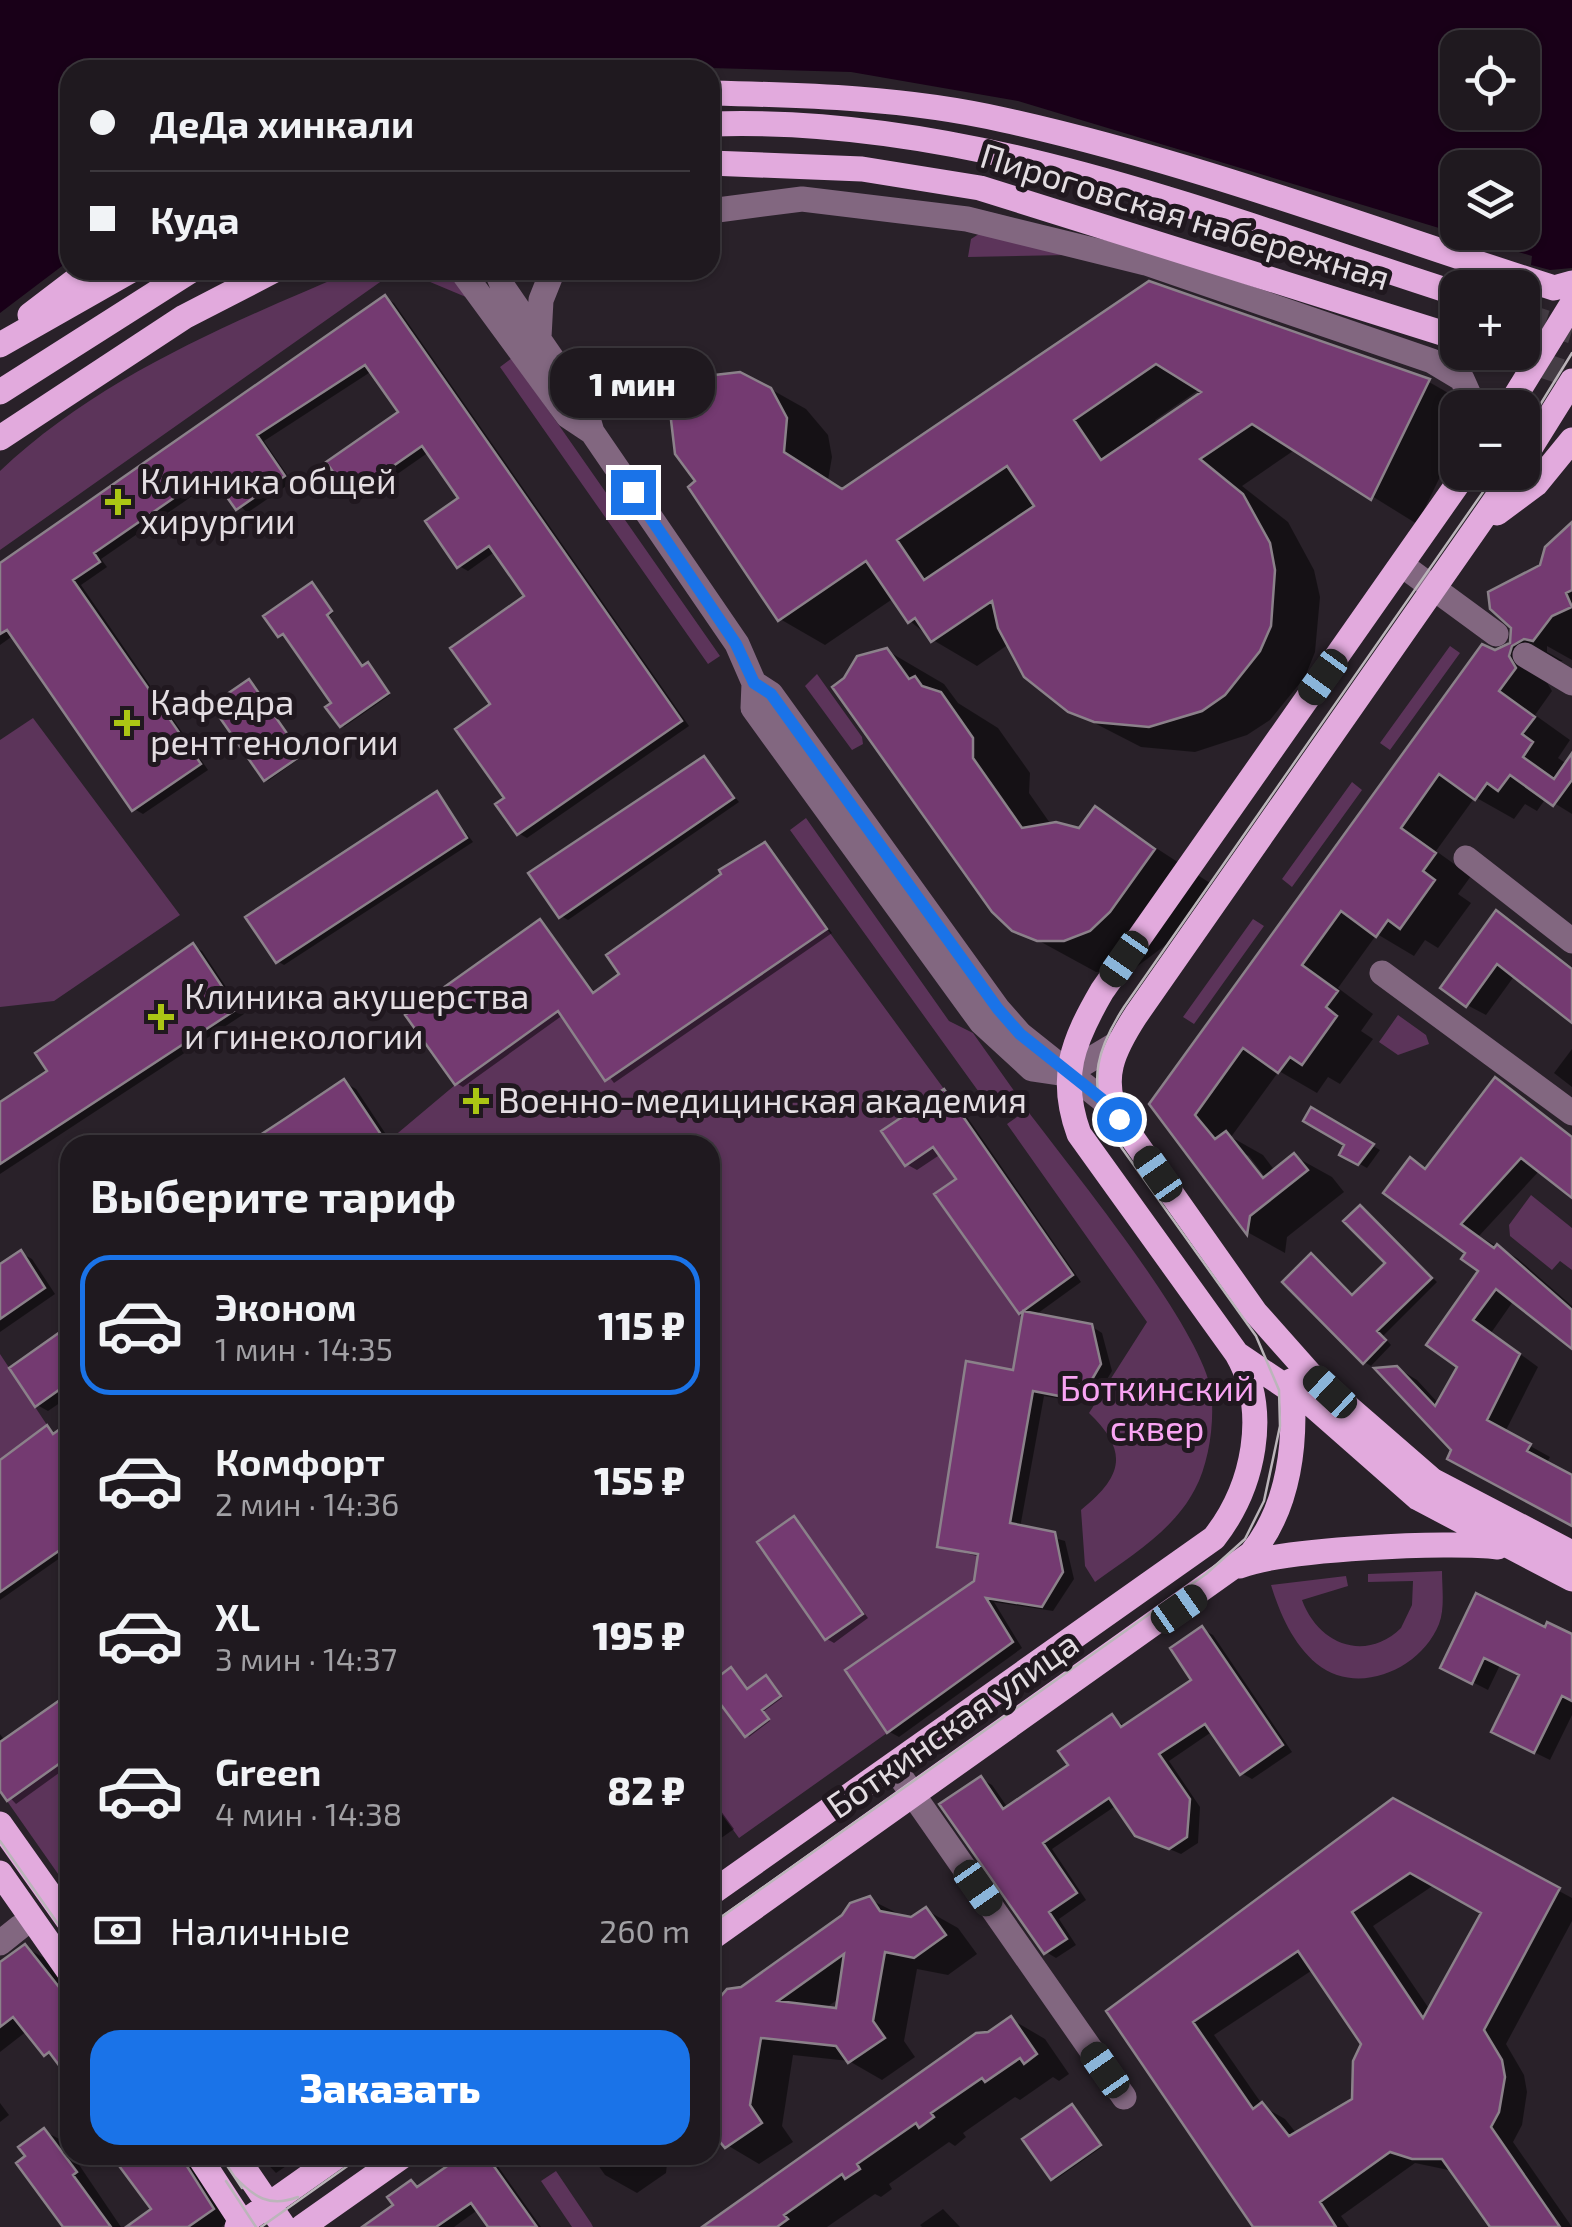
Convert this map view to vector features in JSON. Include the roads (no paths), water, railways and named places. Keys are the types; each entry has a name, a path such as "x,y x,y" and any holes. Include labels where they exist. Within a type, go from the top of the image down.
{"main road":[{"path":"720,93 822,96 1003,119 1240,188 1554,288 1572,283"},
{"name":"Пироговская набережная","path":"720,124 866,129 984,147 1440,288"},
{"name":"Пироговская набережная","path":"720,162 862,170 980,188 1094,220 1440,332"},
{"path":"0,344 75,280"},
{"path":"0,344 114,280"},
{"path":"0,392 176,280"},
{"path":"0,438 184,317 256,280"},
{"path":"1519,390 1572,304"},
{"path":"1540,433 1572,382"},
{"path":"1484,522 1536,484 1572,440"},
{"path":"1330,1392 1292,1391 1256,1413 1253,1389 1237,1354 1079,1134 1066,1074 1076,1035 1102,991 1453,490"},
{"path":"1504,490 1118,1043 1108,1074 1113,1108 1288,1351 1330,1392 1446,1489 1572,1553"},
{"path":"1236,1568 1262,1541 1277,1514 1290,1451 1292,1391 1288,1351"},
{"path":"1237,1354 1292,1391 1418,1498 1572,1578"},
{"name":"Боткинская улица","path":"720,1887 1214,1538 1239,1500 1256,1413"},
{"path":"1236,1568 1264,1558 1309,1554 1509,1548"},
{"name":"Боткинская улица","path":"720,1932 1236,1568"},
{"path":"0,1824 60,1909"},
{"path":"4,1887 60,1960"},
{"path":"204,2165 242,2226 324,2165"},
{"path":"242,2165 284,2227"},
{"path":"302,2227 390,2165"}],"street":[{"path":"720,175 777,164"},
{"path":"720,209 766,200 853,202 967,219 1146,263 1432,361 1462,379 1467,390"},
{"path":"468,280 568,416 592,432"},
{"path":"502,280 584,404 592,432 736,644 754,683 753,708 981,1022 1032,1069 1066,1074 1113,1108"},
{"path":"538,338 542,300 550,280"},
{"path":"1402,565 1496,634"},
{"path":"1525,655 1572,683"},
{"path":"1466,858 1572,941"},
{"path":"1382,973 1572,1113"},
{"path":"1066,1074 1118,1043"},
{"path":"893,1766 1124,2097"}],"tunnel":[{"path":"1540,321 1572,331"},
{"path":"1540,364 1572,375"}],"tram line":[{"path":"1540,405 1572,353"},
{"path":"720,1918 1206,1574 1245,1539 1264,1501 1280,1426 1279,1390 1256,1336 1106,1126 1098,1093 1098,1064 1107,1037 1124,1007 1484,490"},
{"path":"0,1841 60,1927"},
{"path":"227,2165 242,2188"},
{"path":"261,2227 349,2165"},
{"path":"234,2176 248,2190 270,2201 298,2197"},
{"path":"226,2181 256,2227"}],"place":[{"name":"Клиника общей хирургии","path":"118,502"},
{"name":"Кафедра рентгенологии","path":"127,723"},
{"name":"Клиника акушерства и гинекологии","path":"161,1017"},
{"name":"Военно-медицинская академия","path":"476,1101"}],"park label":[{"name":"Боткинский сквер","path":"1157,1409"}]}
